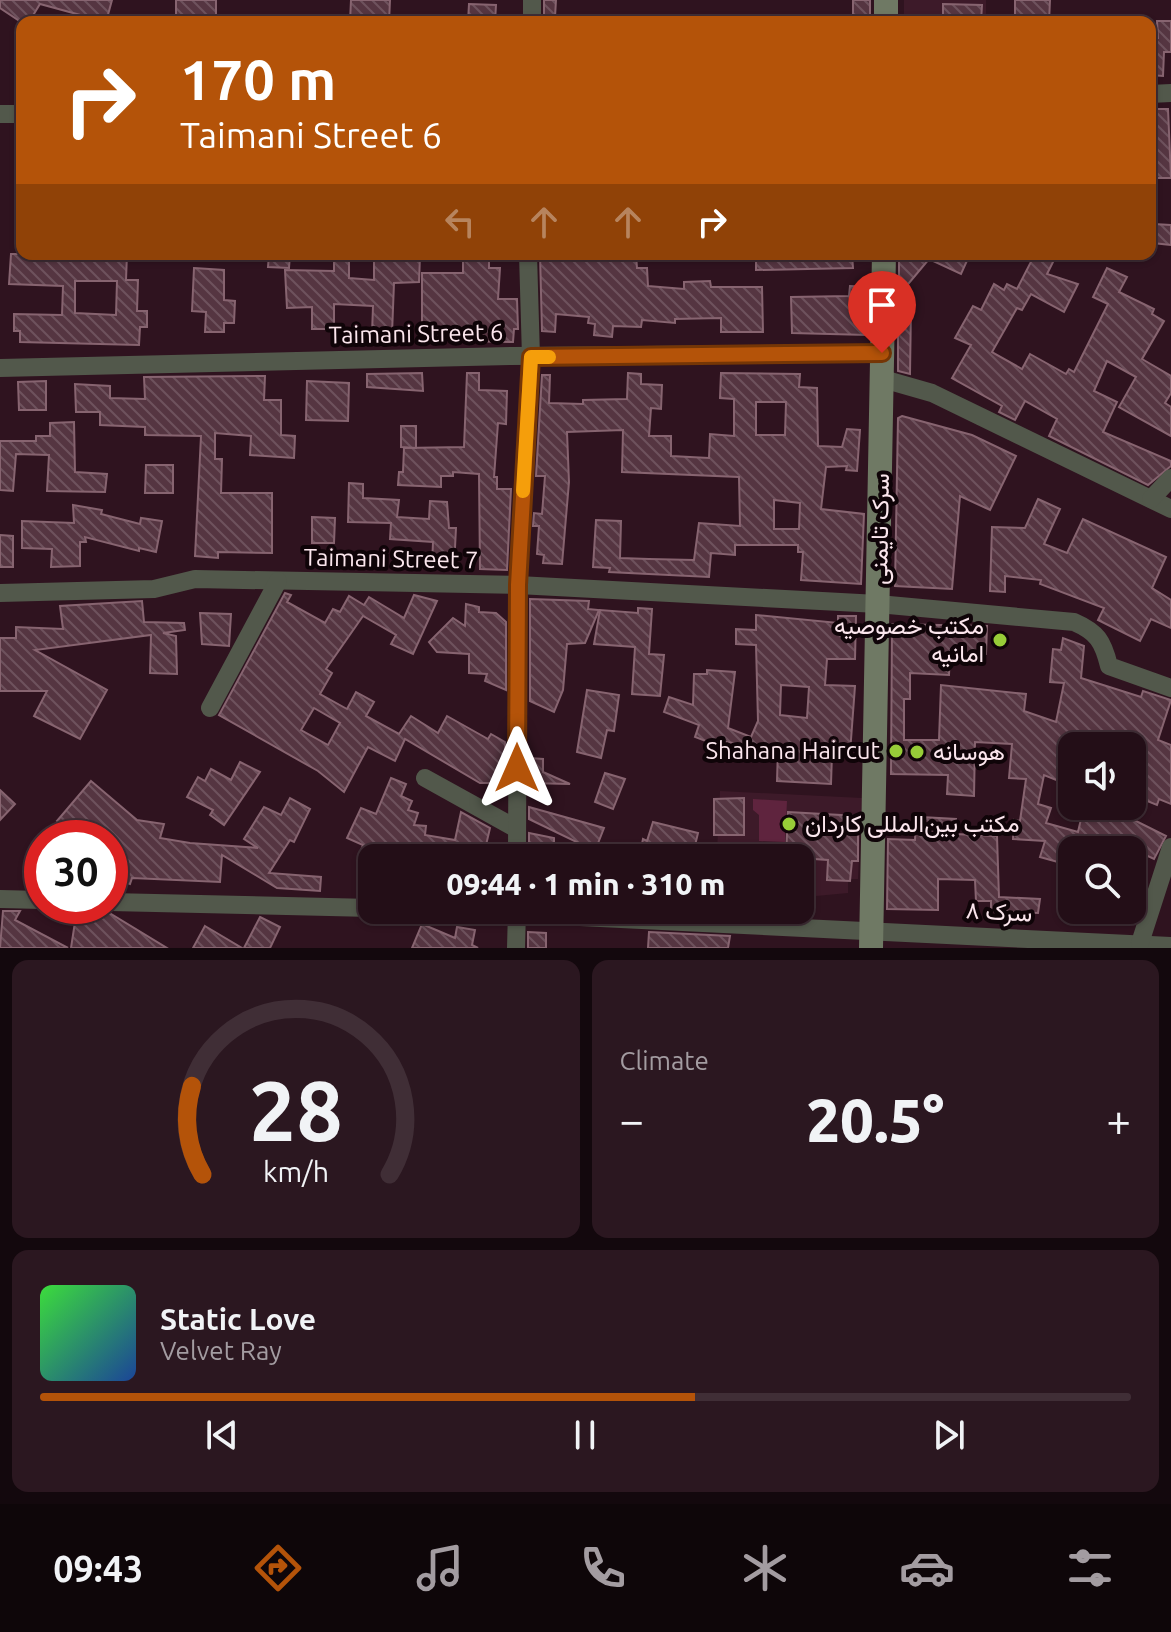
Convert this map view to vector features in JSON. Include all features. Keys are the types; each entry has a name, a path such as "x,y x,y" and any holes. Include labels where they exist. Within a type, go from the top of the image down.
{"main road":[{"name":"سرک تایمنی","path":"871,939 884,260"}],"street":[{"path":"517,844 518,585 531,357 528,260"},
{"name":"Taimani Street 6","path":"0,368 882,353"},
{"path":"883,379 932,393 1171,509"},
{"path":"1151,499 1171,478"},
{"name":"Taimani Street 7","path":"0,593 154,589 195,579 518,585 878,604 1074,622 1095,631 1104,646 1109,666 1171,688"},
{"path":"210,708 278,581"},
{"path":"425,778 517,829"},
{"path":"1140,943 1171,847"},
{"path":"0,899 24,900"},
{"path":"128,902 358,908"},
{"path":"516,948 517,924"},
{"name":"سرک ۸","path":"681,924 871,939 1171,946"}],"shaded area":[{"path":"904,0 986,0 986,16 904,15"},
{"name":"مکتب بین‌المللی کاردان","path":"720,791 862,798 858,879 848,879 848,893 816,896 815,906 814,844 717,844"},
{"path":"753,799 787,801 785,842 759,841 759,815 753,810"}],"building":[{"path":"0,0 112,0 108,16 84,16 40,4 33,16 16,16 16,19 0,8"},
{"path":"176,0 216,0 216,16 176,16"},
{"path":"351,0 390,0 389,16 350,16"},
{"path":"544,0 556,0 555,16 544,16"},
{"path":"853,0 870,0 870,16 853,16"},
{"path":"1015,0 1050,0 1049,16 1015,16"},
{"path":"469,4 496,5 495,16 468,16"},
{"path":"943,4 982,5 981,16 943,16"},
{"path":"1157,21 1171,21 1171,52 1164,52 1163,76 1156,75"},
{"path":"1156,109 1168,109 1171,178 1156,178"},
{"path":"1156,224 1171,225 1171,245 1156,243"},
{"path":"11,254 16,254 16,260 127,260 126,280 138,280 137,311 147,311 147,327 140,327 139,345 20,342 20,331 14,331 14,314 62,315 63,286 9,284","holes":["75,281 117,281 116,315 75,313"]},
{"path":"269,260 290,260 289,268 268,267"},
{"path":"334,260 349,260 349,278 374,280 374,260 420,260 419,282 394,283 392,334 372,334 373,306 334,304 334,329 312,329 312,307 287,308 285,270 334,271"},
{"path":"463,260 489,260 489,268 500,268 498,299 517,299 518,329 514,329 513,342 461,341 461,337 422,334 422,273 463,273"},
{"path":"540,260 636,260 637,268 647,268 648,286 684,289 684,282 710,281 711,287 762,287 763,332 721,332 721,318 675,319 675,323 642,320 641,327 613,326 612,337 594,335 595,324 588,323 589,317 556,314 555,332 542,331"},
{"path":"756,260 852,260 853,268 756,270"},
{"path":"899,260 928,260 899,295"},
{"path":"931,260 967,260 961,274"},
{"path":"1032,260 1054,260 1047,274 1078,284 1064,312 1031,294 1022,310 1017,308 992,352 1022,369 1030,354 1066,374 1069,369 1074,372 1108,304 1093,297 1107,268 1127,277 1119,292 1154,309 1152,314 1164,321 1142,359 1171,376 1171,393 1165,403 1171,407 1171,436 1119,407 1136,377 1107,361 1094,391 1117,402 1103,432 1171,461 1171,466 1148,485 1049,436 1057,419 1025,401 1015,420 999,412 1002,406 952,378 971,345 955,338 973,306 981,310 994,284 1004,290 1007,284 1017,289"},
{"path":"194,268 224,270 224,300 235,301 234,323 224,323 224,332 205,332 206,312 192,311"},
{"path":"850,286 868,287 867,335 792,333 791,297 849,296"},
{"path":"898,302 911,306 910,374 898,371"},
{"path":"422,373 423,391 367,387 367,374"},
{"path":"467,373 479,373 479,390 507,391 506,424 498,423 494,477 497,477 497,489 511,489 507,570 480,569 479,474 453,472 453,476 441,476 441,487 398,485 399,472 403,472 404,448 464,447"},
{"path":"628,373 641,374 641,384 662,385 661,409 651,408 649,436 671,436 671,456 709,458 710,434 734,436 734,399 720,398 721,373 800,374 799,387 817,388 818,446 842,447 847,429 860,430 857,471 846,470 847,466 826,467 821,509 864,514 861,584 801,580 803,552 798,552 798,545 735,545 735,555 711,553 709,577 609,572 610,568 593,567 596,520 621,521 620,558 694,560 699,523 740,526 739,477 622,472 623,430 567,432 569,482 562,564 543,563 544,555 537,554 539,526 533,526 534,513 542,514 545,476 536,476 542,375 550,375 549,403 583,404 583,400 627,399","holes":["756,402 786,402 785,435 756,435","774,500 800,503 799,529 774,529"]},
{"path":"265,376 264,400 281,400 281,435 295,436 294,458 250,455 251,436 215,433 215,459 222,459 221,493 272,493 272,553 218,552 218,558 195,556 201,436 145,435 145,427 100,425 100,412 76,412 75,384 110,386 110,398 145,399 144,377"},
{"path":"46,381 46,410 19,410 18,382"},
{"path":"307,381 349,383 348,421 306,420"},
{"path":"902,416 972,435 1016,456 990,510 960,496 952,589 895,586 898,418"},
{"path":"74,422 75,472 107,474 105,492 47,491 49,455 16,454 13,491 0,490 0,441 36,441 36,436 50,436 50,423"},
{"path":"401,426 416,426 416,448 401,447"},
{"path":"146,465 173,465 173,493 145,493"},
{"path":"349,483 363,484 363,498 399,500 397,517 429,519 430,501 447,502 449,528 456,528 454,567 432,566 433,542 390,539 391,523 348,522"},
{"path":"1038,499 1060,509 1044,544 1067,553 1083,519 1166,557 1152,588 1171,600 1171,628 1151,619 1140,641 1098,620 1104,608 1040,584 1041,580 1005,576 1005,592 990,591 992,527 1025,528"},
{"path":"73,505 102,510 101,514 140,524 141,518 162,521 156,552 139,548 139,551 85,537 86,542 80,542 80,566 51,567 52,549 22,548 22,521 74,523"},
{"path":"312,517 335,518 334,543 312,543"},
{"path":"0,535 13,536 13,567 0,567"},
{"path":"285,593 291,595 287,602 325,623 333,609 340,612 349,596 364,605 369,597 404,618 414,595 437,601 413,654 391,644 396,635 363,616 326,669 332,673 320,694 347,709 356,692 374,702 366,716 399,734 411,716 438,733 447,716 488,739 491,734 505,742 505,783 480,783 405,739 395,761 368,747 344,792 318,771 219,715","holes":["314,708 340,723 328,745 301,730"]},
{"path":"530,599 589,601 588,609 599,610 585,643 567,644 563,690 554,712 530,701"},
{"path":"142,601 144,622 184,623 185,630 163,633 176,636 177,674 150,673 151,635 35,650 107,690 80,739 34,716 47,691 0,691 0,638 16,638 16,627 63,629 60,606"},
{"path":"466,604 479,607 479,612 496,613 506,622 506,690 485,681 487,674 469,673 469,654 437,652 429,642 453,618 465,626"},
{"path":"638,608 652,609 649,654 664,655 660,696 632,694 635,647 594,644 600,610 638,613"},
{"path":"200,613 231,614 229,646 202,644"},
{"path":"756,615 838,623 838,616 856,616 855,659 827,659 825,685 855,686 850,753 832,753 831,784 777,781 778,748 726,742 724,748 695,737 699,725 664,712 669,697 693,705 694,674 707,674 707,670 735,672 728,728 751,737 758,721 756,645 736,644 736,629 756,630","holes":["781,685 809,687 807,718 780,715"]},
{"path":"892,624 987,626 986,654 950,651 949,675 910,673 910,699 904,699 904,740 939,740 941,685 1026,694 1024,711 1056,722 1064,683 1050,682 1053,649 1061,650 1063,638 1084,646 1081,678 1141,697 1143,691 1171,700 1158,740 1171,745 1171,804 1159,799 1157,805 1146,801 1146,732 1058,732 1058,781 1044,775 1038,804 1051,808 1046,823 1078,832 1081,820 1134,820 1166,836 1154,859 1146,855 1146,836 1058,836 1058,862 1040,857 1045,841 1013,839 1014,820 1020,821 1026,779 1009,778 1012,744 975,742 974,796 947,794 948,775 891,774"},
{"path":"587,690 619,695 614,731 607,730 601,758 577,752"},
{"path":"529,758 543,759 543,772 570,784 529,783"},
{"path":"240,762 260,772 224,825 210,815 213,810 187,797 198,777 205,781 211,769 231,780"},
{"path":"605,773 625,779 613,809 595,802"},
{"path":"391,778 406,784 401,796 412,801 408,810 418,813 414,825 426,826 425,835 455,840 461,812 490,828 486,844 361,844 347,838 361,808 376,814"},
{"path":"91,781 137,820 164,824 160,838 258,848 244,839 264,807 281,815 290,798 310,809 294,842 290,840 269,873 321,877 320,891 277,888 222,855 220,882 132,878 130,884 128,820 58,820"},
{"path":"0,790 15,804 0,820"},
{"path":"744,798 744,835 714,835 714,799"},
{"path":"529,807 604,828 598,844 581,844 529,819"},
{"path":"788,812 858,816 858,861 852,861 850,881 827,880 828,860 814,859 814,844 787,844"},
{"path":"921,817 956,819 955,834 997,836 999,897 1040,899 1038,913 991,911 991,901 976,901 975,880 938,879 938,910 887,909 888,839 915,840 916,821"},
{"path":"653,822 698,833 695,844 642,844 643,839 647,841"},
{"path":"529,833 554,838 554,844 529,844"},
{"path":"3,911 20,911 15,920 68,948 0,948"},
{"path":"260,917 280,927 270,948 244,948"},
{"path":"75,924 127,924 167,948 71,948"},
{"path":"422,924 455,938 457,927 475,930 472,945 478,948 412,948"},
{"path":"205,926 242,948 193,948"},
{"path":"528,932 546,933 546,948 528,948"},
{"path":"649,932 730,936 728,948 648,948"}],"slow traffic":[{"path":"523,491 531,357 549,357"}],"place":[{"name":"مکتب خصوصیه امانیه","path":"1000,640"},
{"name":"Shahana Haircut","path":"896,751"},
{"name":"هوسانه","path":"917,752"},
{"name":"مکتب بین‌المللی کاردان","path":"789,824"}],"route":[{"path":"517,768 518,585 531,357 882,353"}]}
